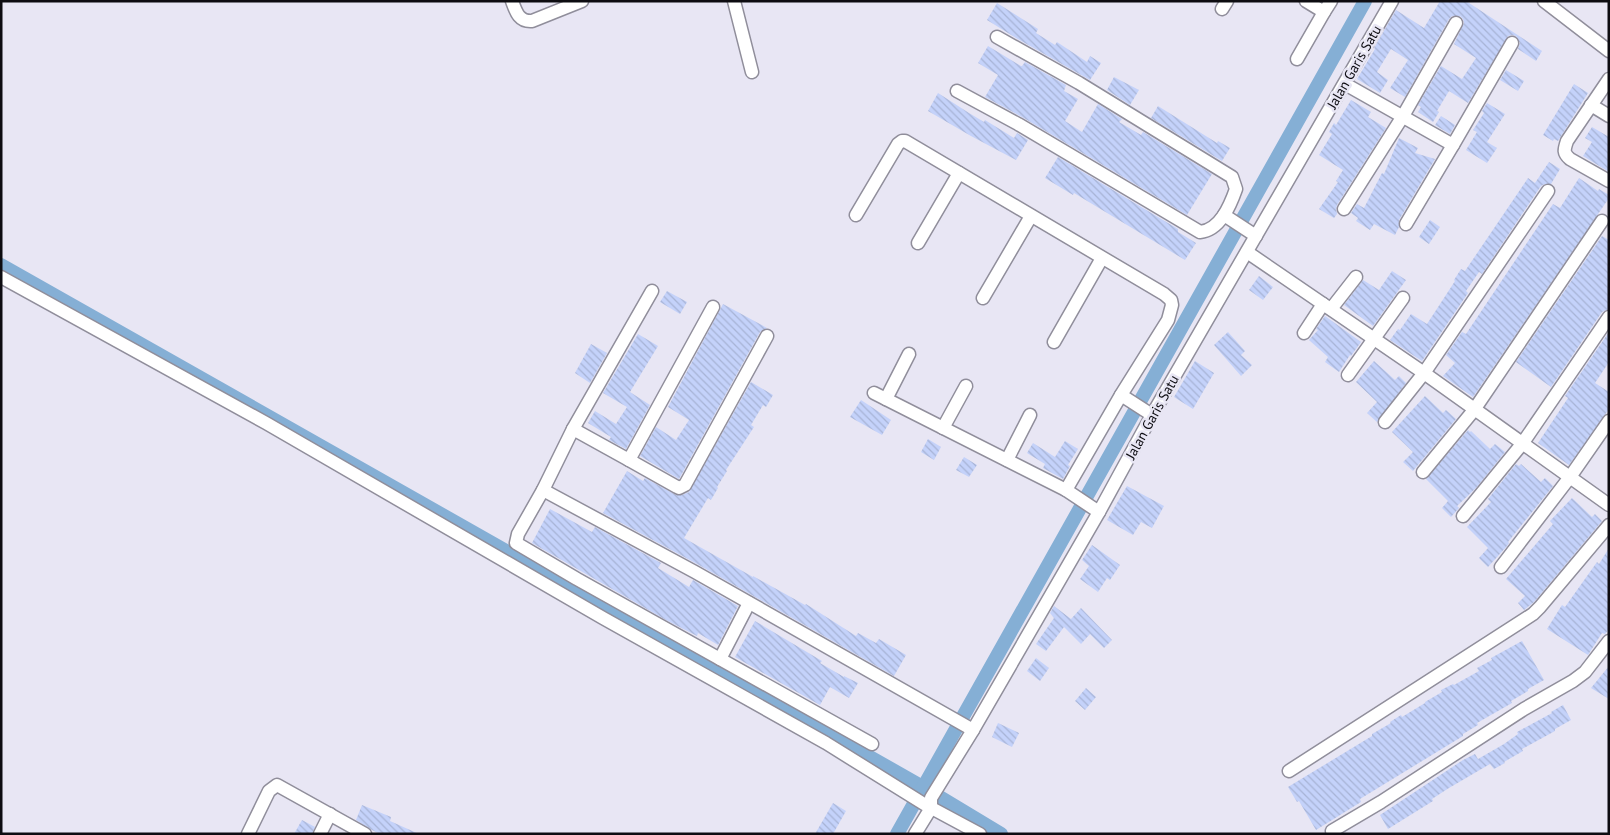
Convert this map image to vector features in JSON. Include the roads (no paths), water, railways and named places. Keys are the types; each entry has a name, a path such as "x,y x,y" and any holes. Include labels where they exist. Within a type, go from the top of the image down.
{"street":[{"path":"512,1 518,16 527,22 582,1"},
{"path":"734,1 752,72"},
{"path":"1306,1 1324,12"},
{"path":"1297,59 1331,1"},
{"name":"Jalan Garis Satu","path":"915,834 930,799 969,728 1096,510 1149,413 1247,252 1253,234 1392,1"},
{"path":"1544,1 1609,51"},
{"path":"1344,209 1403,116 1456,23"},
{"path":"957,91 1018,124 1200,232 1211,230 1228,218 1236,189 1232,177 1079,83 996,37"},
{"path":"1406,224 1512,43"},
{"path":"1609,79 1590,104 1563,150 1570,159 1609,181"},
{"path":"1344,84 1453,145"},
{"path":"1590,104 1609,116"},
{"path":"856,215 902,140 919,148 958,173 1164,294 1171,300 1172,305 1168,320 1070,493"},
{"path":"918,243 958,173"},
{"path":"1385,422 1424,373 1548,191"},
{"path":"983,298 1031,216"},
{"path":"1228,218 1253,234"},
{"path":"1423,472 1474,410 1602,221"},
{"path":"1247,252 1424,373 1609,505"},
{"path":"1054,342 1102,258"},
{"path":"1,277 266,423 611,623 826,744 904,792 930,799 980,834"},
{"path":"1304,334 1327,307 1356,278"},
{"path":"652,291 573,430 543,490 518,534 516,543 872,744"},
{"path":"1348,375 1403,298"},
{"path":"629,460 713,307"},
{"path":"1463,516 1522,444 1609,317"},
{"path":"573,430 679,488 685,485 767,336"},
{"path":"886,400 910,354"},
{"path":"943,428 966,386"},
{"path":"874,394 1007,460 1070,493 1096,510"},
{"path":"1124,397 1149,413"},
{"path":"1007,460 1030,415"},
{"path":"1501,567 1570,477 1609,421"},
{"path":"543,490 695,572 748,604 969,728"},
{"path":"1289,771 1533,614 1609,525"},
{"path":"720,659 748,604"},
{"path":"1332,831 1381,802 1524,709 1573,681 1585,672 1609,641"},
{"path":"248,834 268,791 277,785 364,834"},
{"path":"320,834 330,814"}],"waterway":[{"path":"897,834 1365,1"},
{"path":"1,265 928,790 1001,834"}]}
